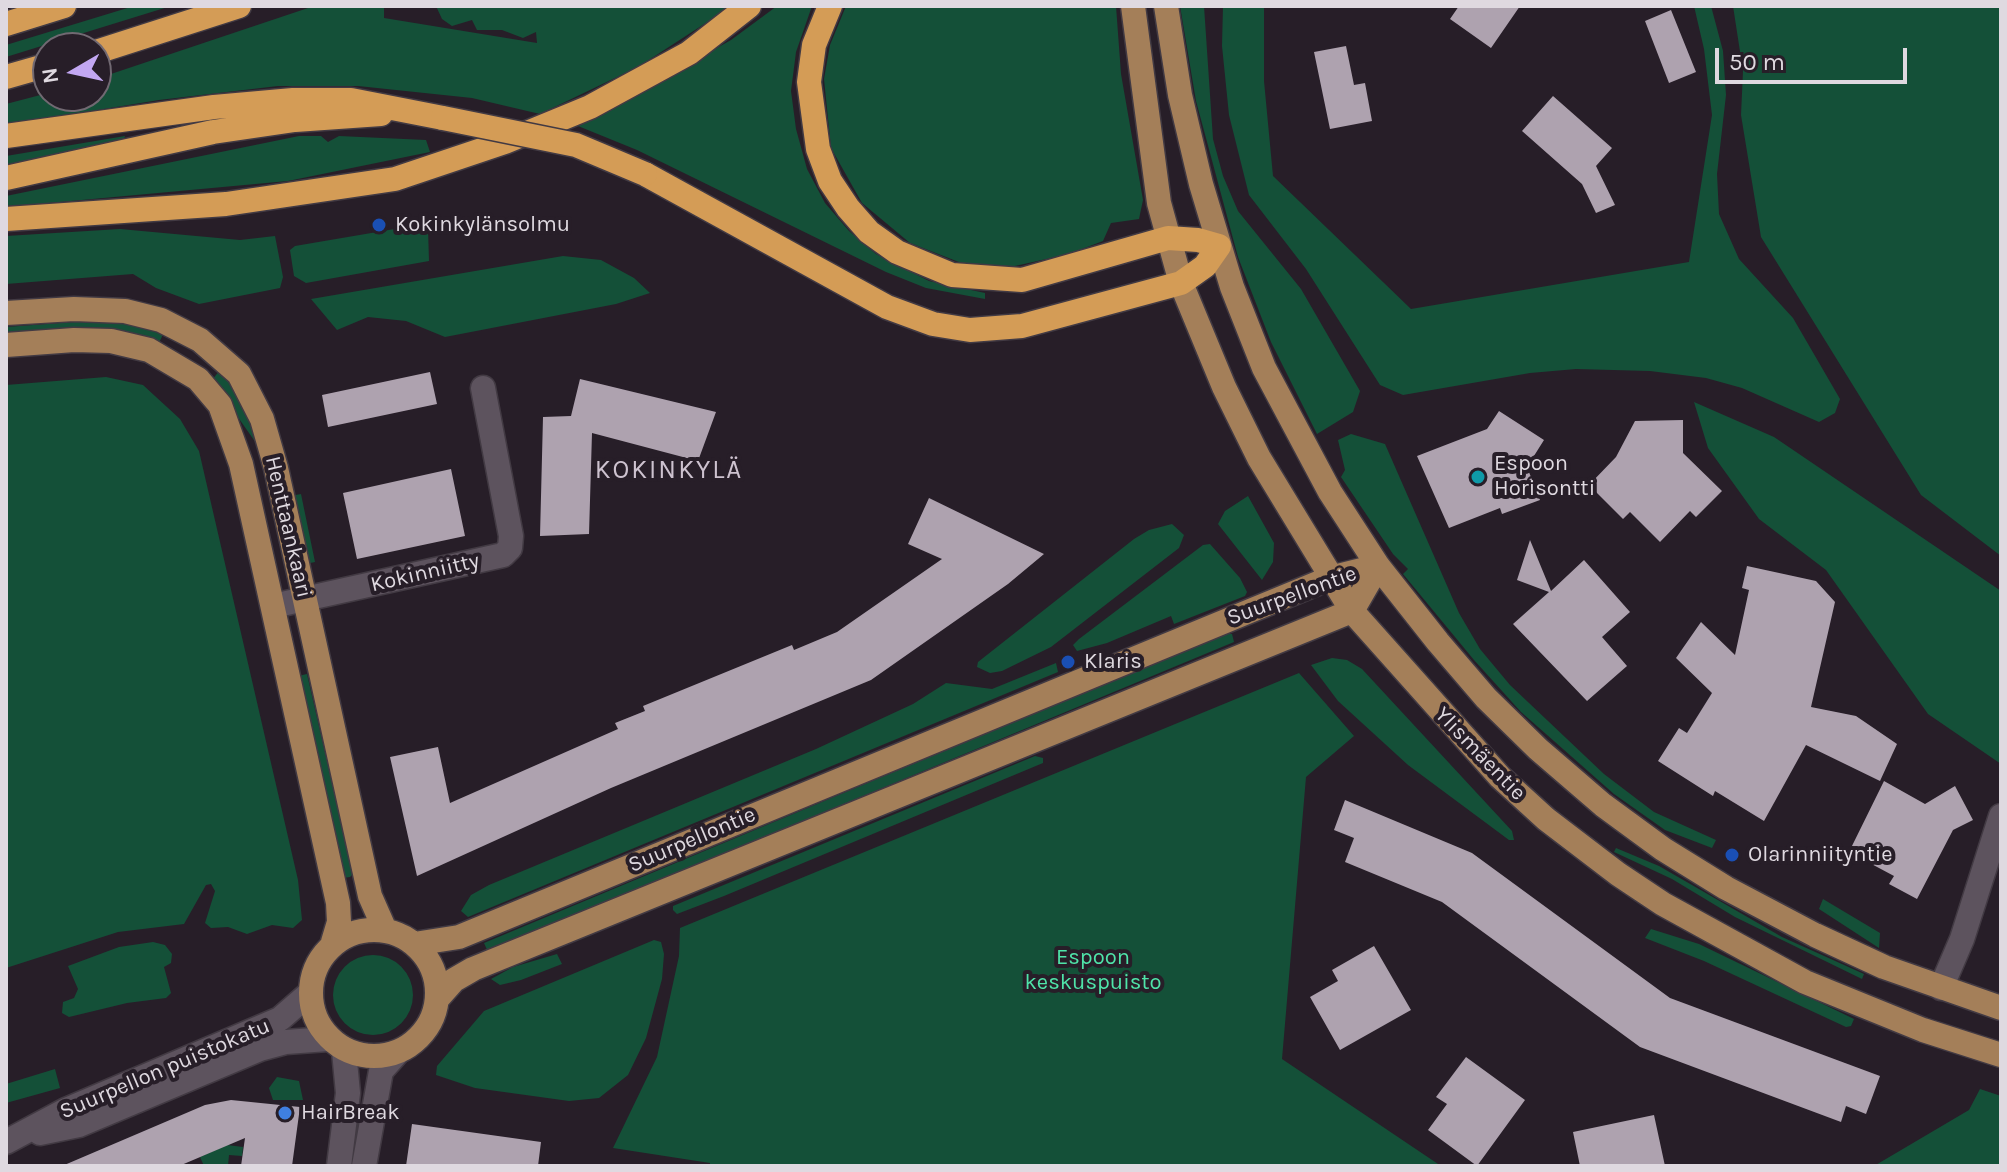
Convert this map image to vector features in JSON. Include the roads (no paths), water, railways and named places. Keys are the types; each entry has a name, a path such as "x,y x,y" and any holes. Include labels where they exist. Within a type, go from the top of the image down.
{"highway":[{"path":"6,24 64,6"},
{"path":"112,47 239,6"},
{"path":"6,219 226,204 395,179 505,142 590,107 689,53 749,6"},
{"path":"6,136 214,107 293,100 351,100 398,112 443,118 576,145 645,174 887,307 933,324 970,330 1022,326 1181,283 1205,266 1219,246 1198,240 1168,238 1022,280 952,275 897,252 869,232 848,208 830,181 818,149 809,82 814,45 830,6"},
{"path":"6,77 32,70"},
{"path":"6,178 213,132 295,120 398,112"}],"main road":[{"name":"Ylismäentie","path":"1133,6 1143,106 1168,238 1181,283 1224,387 1290,513 1352,611 1500,777 1546,819 1618,874 1663,904 1805,982 1923,1030 2001,1055"},
{"name":"Ylismäentie","path":"1166,6 1180,95 1219,246 1264,368 1330,492 1378,566 1486,698 1603,805 1726,888 1884,967 2001,1008"},
{"name":"Henttaankaari","path":"6,313 74,309 125,311 180,328 220,355 239,374 262,419 370,896 385,930"},
{"name":"Henttaankaari","path":"6,345 74,340 111,341 149,350 198,379 220,405 232,431 338,903 339,922 333,942"},
{"name":"Suurpellontie","path":"414,944 459,937 1330,578 1378,566"},
{"name":"Suurpellontie","path":"438,998 454,980 473,969 1352,611 1378,566"},
{"path":"385,930 414,944 432,967 438,998 425,1031 397,1053 376,1057 336,1045 317,1019 311,992 314,973 333,942 350,933 385,930"}],"street":[{"name":"Kokinniitty","path":"273,606 503,555 510,548 511,536 483,388"},
{"path":"1941,988 1962,939 2001,816"},
{"name":"Suurpellon puistokatu","path":"10,1140 66,1110 280,1019 311,992"},
{"name":"Suurpellon puistokatu","path":"10,1140 79,1125 260,1049 286,1042 336,1045"},
{"path":"336,1045 348,1093 339,1166"},
{"path":"364,1166 381,1071 397,1053"}],"place":[{"name":"Kokinkylänsolmu","path":"379,225"},
{"name":"Espoon Horisontti","path":"1478,477"},
{"name":"Klaris","path":"1068,662"},
{"name":"Olarinniityntie","path":"1732,855"},
{"name":"HairBreak","path":"285,1113"}],"district":[{"name":"KOKINKYLÄ","path":"669,471"}],"park label":[{"name":"Espoon keskuspuisto","path":"1093,970"}]}
